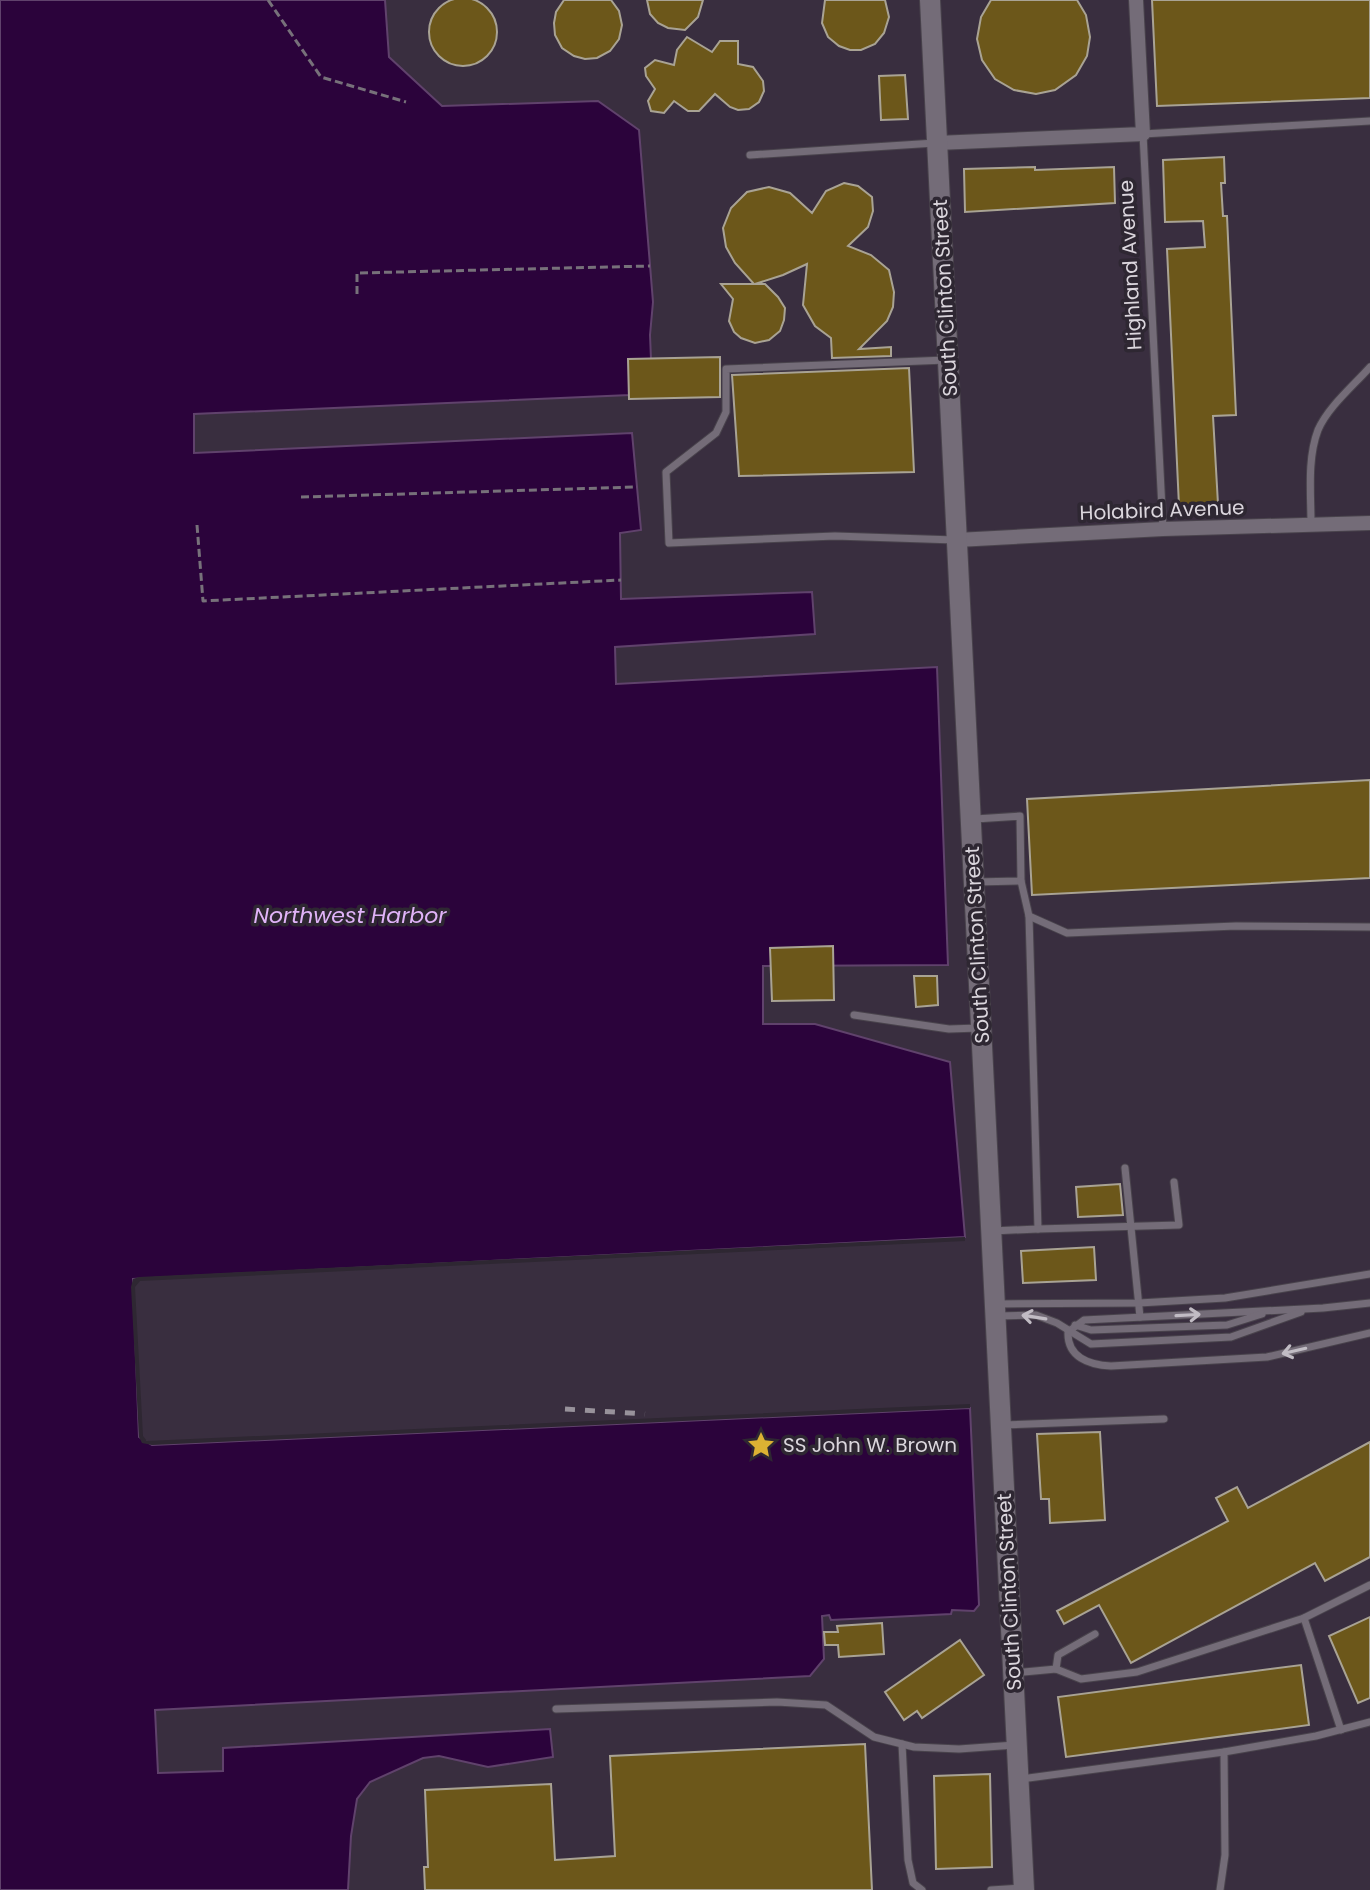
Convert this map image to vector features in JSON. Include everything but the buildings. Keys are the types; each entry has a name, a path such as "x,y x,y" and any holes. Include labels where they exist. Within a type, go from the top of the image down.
{"main road":[{"name":"South Clinton Street","path":"930,0 1024,1889"}],"street":[{"name":"Highland Avenue","path":"1136,0 1143,134"},
{"path":"937,143 1143,134"},
{"name":"Holabird Avenue","path":"957,540 1163,529 1370,523"}],"lane":[{"path":"1143,134 1370,121"},
{"name":"Highland Avenue","path":"1143,134 1163,529"},
{"path":"750,155 937,143"},
{"path":"948,360 726,369 726,412 716,433 666,472 666,486 669,543 835,536 957,540"},
{"path":"1311,524 1312,456 1318,429 1370,367"},
{"path":"971,819 1020,816 1021,881 1029,916 1034,1181 1038,1229"},
{"path":"974,883 1021,881"},
{"path":"1029,916 1067,933 1236,926 1370,927"},
{"path":"854,1015 949,1029 981,1027"},
{"path":"1125,1168 1140,1317"},
{"path":"991,1231 1179,1225 1174,1182"},
{"path":"995,1310 1225,1298 1370,1274"},
{"path":"1370,1303 1310,1309 1084,1320 1068,1332 1068,1342 1084,1361 1093,1366 1111,1366 1267,1357 1370,1333"},
{"path":"995,1310 1036,1315 1057,1323 1091,1344 1231,1337 1310,1309"},
{"path":"1075,1325 1091,1330 1227,1325 1273,1311"},
{"path":"1001,1425 1164,1419"},
{"path":"1013,1673 1056,1669 1081,1679 1137,1672 1304,1618 1370,1585"},
{"path":"1304,1618 1341,1730"},
{"path":"1056,1669 1058,1655 1095,1634"},
{"path":"556,1709 777,1702 826,1705 874,1737 914,1747 959,1749 1017,1745"},
{"path":"1018,1780 1224,1752 1370,1722"},
{"path":"902,1744 908,1860 913,1883 922,1890"},
{"path":"1220,1890 1225,1855 1224,1752"},
{"path":"991,1890 1024,1889"}],"path":[{"path":"268,0 321,77 406,102"},
{"path":"357,294 357,273 650,266"},
{"path":"301,497 637,487"},
{"path":"197,525 203,601 621,580"}],"shaded area":[{"path":"385,0 1370,0 1370,1890 348,1890 357,1799 369,1782 423,1758 439,1756 488,1767 552,1757 223,1749 224,1771 157,1773 154,1710 810,1676 824,1658 822,1616 951,1614 951,1610 142,1443 131,1287 139,1277 815,1024 763,1024 763,966 948,965 937,667 616,684 614,647 815,633 811,592 621,600 620,532 640,530 632,433 194,453 193,414 630,395 651,359 653,302 639,130 598,101 442,106 389,57"}],"water":[{"name":"Northwest Harbor","path":"0,0 385,0 389,57 442,106 598,101 639,130 653,302 651,359 630,395 194,414 194,453 632,433 641,530 620,533 621,599 812,592 815,634 615,647 616,684 937,667 948,965 763,966 763,1024 815,1024 950,1062 965,1237 133,1279 139,1437 152,1445 970,1408 979,1605 974,1611 952,1610 951,1614 831,1620 829,1615 822,1616 824,1659 810,1676 155,1710 158,1773 223,1771 223,1748 550,1729 553,1757 488,1767 439,1756 423,1758 370,1782 357,1799 348,1890 0,1890"}],"pier":[{"path":"965,1237 965,1241 140,1281 135,1287 143,1436 147,1441 970,1404 970,1408 152,1445 142,1443 139,1437 131,1287 133,1279 139,1277"}],"railway":[{"path":"565,1409 645,1414"}],"place":[{"name":"SS John W. Brown","path":"761,1445"}]}
